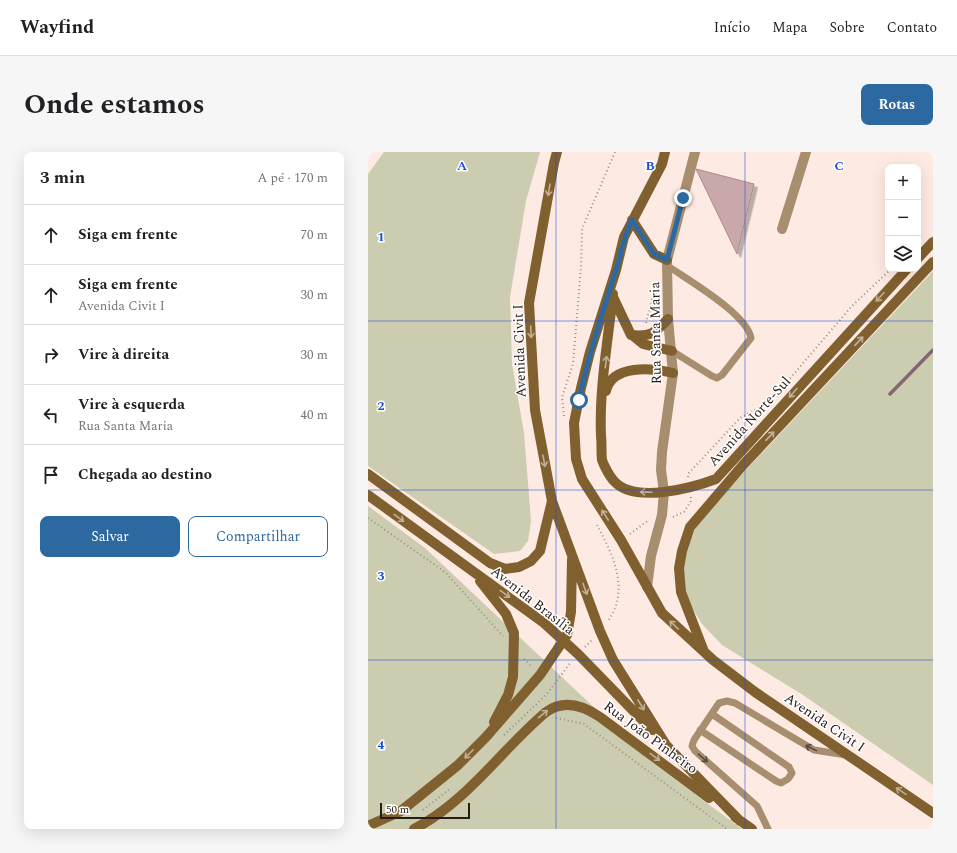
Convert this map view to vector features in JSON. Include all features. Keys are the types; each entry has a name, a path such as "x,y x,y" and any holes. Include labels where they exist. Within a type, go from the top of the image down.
{"main road":[{"name":"Avenida Civit I","path":"552,501 535,410 529,303 557,152"},
{"path":"616,270 624,237 662,164 665,153"},
{"path":"632,220 654,254 668,263"},
{"path":"921,255 933,242"},
{"name":"Avenida Norte-Sul","path":"704,650 681,592 679,568 682,551 690,527 743,465 933,262"},
{"name":"Avenida Civit I","path":"616,270 590,352 574,423 574,444 582,479 621,540 662,612 728,672 933,813"},
{"name":"Avenida Norte-Sul","path":"616,270 600,412 602,461 614,482 627,490 648,493 689,488 716,479 904,272"},
{"path":"613,297 631,335 643,344 672,351"},
{"path":"631,335 647,336 658,330 668,319"},
{"path":"600,412 607,386 615,375 638,370 657,369 673,373"},
{"name":"Avenida Brasília","path":"368,474 490,563 505,569 519,568 531,561 540,551 552,501"},
{"name":"Avenida Brasília","path":"368,495 544,623 563,639 666,745"},
{"path":"552,501 600,631 613,660 666,745 740,820 752,829"},
{"path":"368,826 401,811 458,765 486,737 540,675 566,635 570,612 572,552"},
{"path":"473,572 506,614 514,633 513,676 508,695 486,737"},
{"name":"Rua João Pinheiro","path":"414,829 433,818 473,785 546,712 552,708 573,704 592,711 600,716 740,820"}],"street":[{"name":"Rua Santa Maria","path":"647,587 651,556 662,516 664,492 661,470 662,452 673,373 668,319 668,263 695,152"},
{"path":"782,229 806,152"}],"lane":[{"path":"668,263 732,310 750,331 751,338 722,375 717,378 672,351"},
{"path":"768,829 757,806 695,751 692,746 700,730 719,703 727,701 736,703 814,750 849,756"},
{"path":"700,730 776,781 781,783 788,779 792,773 789,767 712,714"}],"path":[{"path":"689,488 688,474 719,439 740,418 764,405 781,389 851,307 888,272"},
{"path":"600,631 614,613 619,588 618,571 610,550"}],"green space":[{"path":"384,152 540,152 526,201 510,297 512,364 524,433 531,521 528,541 520,551 494,554 368,466 368,174"},
{"path":"933,271 933,785 803,695 722,645 702,624 691,606 683,584 683,560 698,521"},
{"path":"368,506 425,548 653,763 742,829 368,829"}],"building":[{"path":"696,169 754,184 737,254"}],"waterway":[{"path":"890,394 933,350"}],"route":[{"path":"579,400 590,352 616,270 624,237 632,220 654,254 667,260 683,198"}]}
